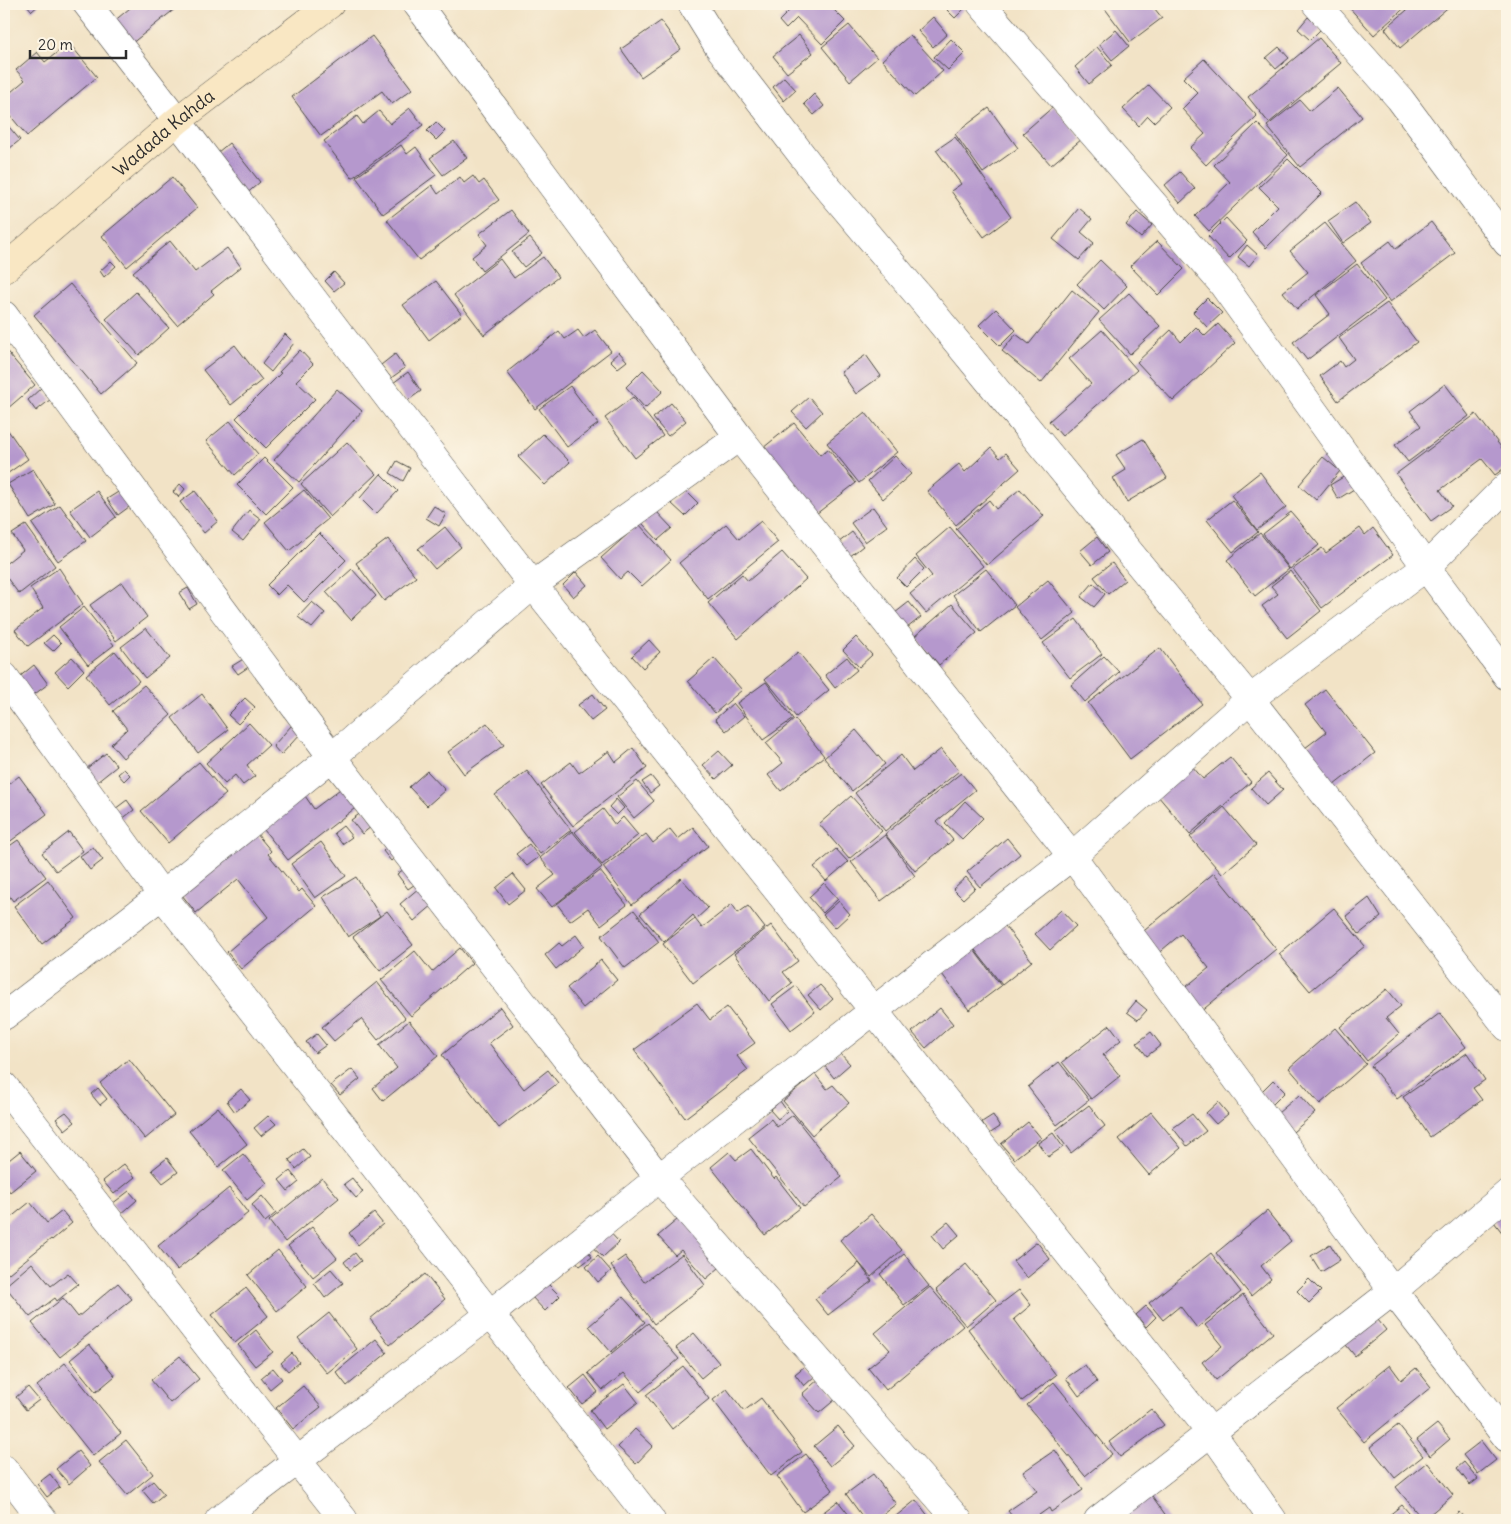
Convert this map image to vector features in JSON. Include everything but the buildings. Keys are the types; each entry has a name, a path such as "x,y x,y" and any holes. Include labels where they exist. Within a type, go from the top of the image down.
{"main road":[{"name":"Wadada Kahda","path":"4,269 178,120 330,4"}],"street":[{"path":"87,4 178,120 533,586 1211,1432 1273,1520"},
{"path":"417,4 739,437 1072,856 1393,1291 1507,1438"},
{"path":"692,4 718,46 818,176 1250,699 1507,1027"},
{"path":"981,4 1222,282 1426,568 1507,676"},
{"path":"1316,4 1400,99 1507,243"},
{"path":"4,315 332,757 659,1178 958,1520"},
{"path":"4,1016 162,895 332,757 533,586 739,437"},
{"path":"219,1520 489,1315 659,1178 1072,856 1250,699 1426,568 1507,486"},
{"path":"4,676 162,895 651,1520"},
{"path":"4,1086 344,1520"},
{"path":"1098,1520 1393,1291 1507,1194"},
{"path":"4,1469 43,1520"}]}
